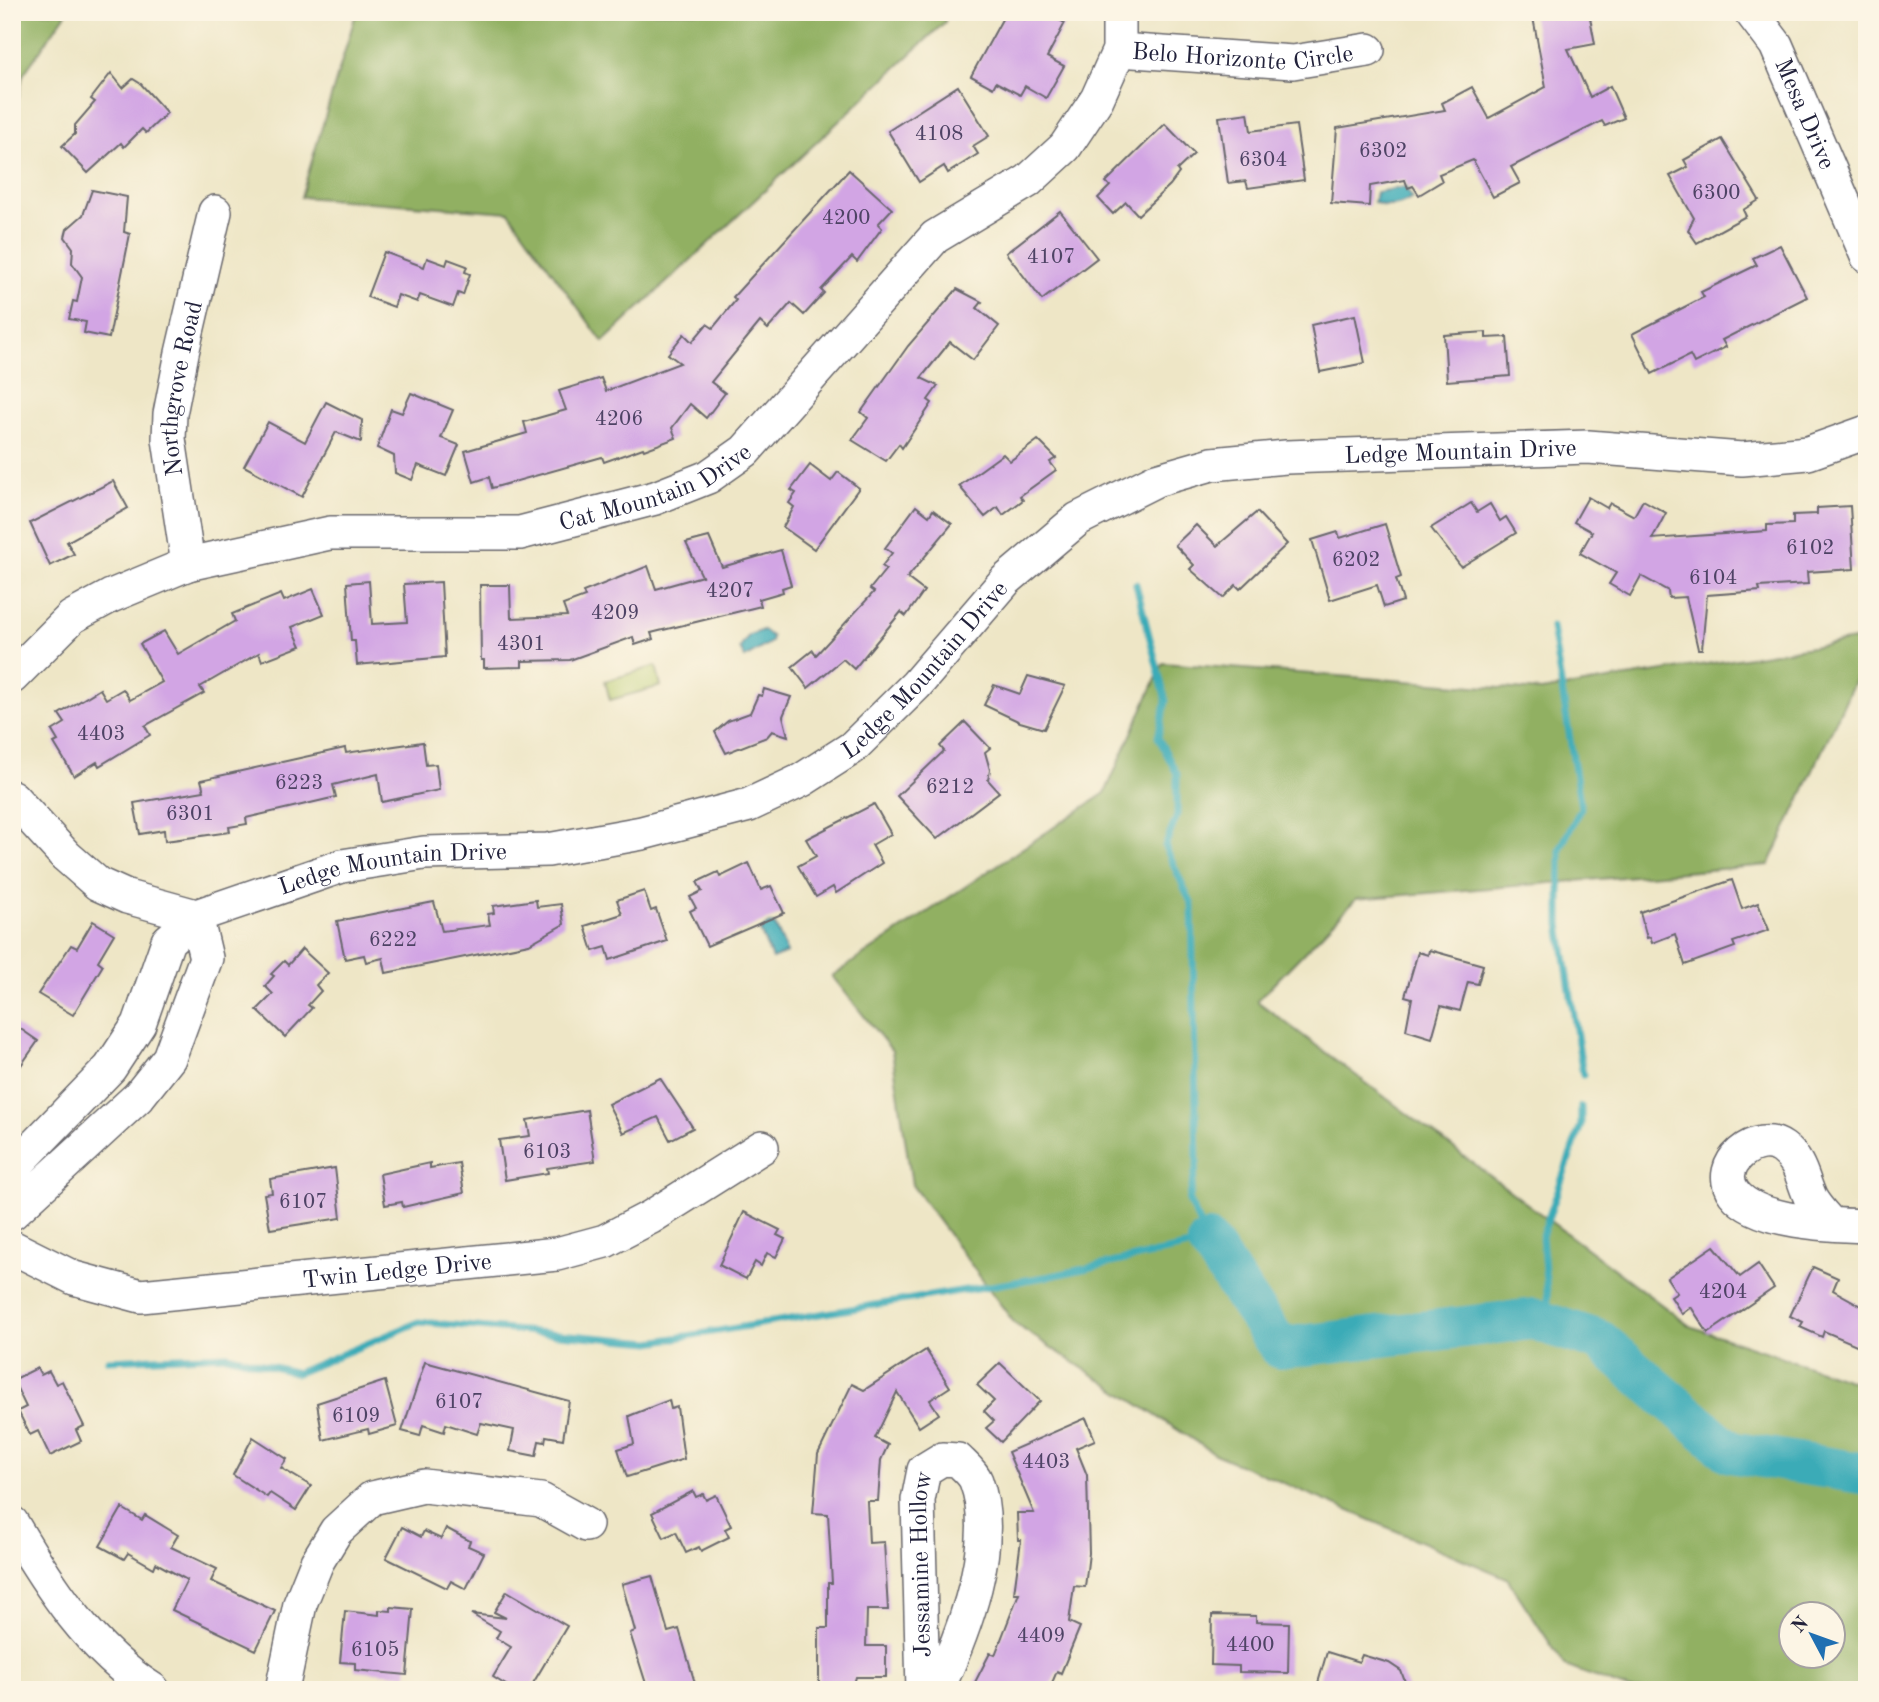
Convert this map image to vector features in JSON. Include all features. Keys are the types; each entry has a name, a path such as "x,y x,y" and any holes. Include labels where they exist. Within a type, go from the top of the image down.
{"street":[{"name":"Cat Mountain Drive","path":"12,677 72,617 111,596 188,564 330,533 520,533 655,498 708,477 745,451 934,237 1028,181 1065,147 1097,99 1119,50 1119,12"},
{"name":"Mesa Drive","path":"1751,12 1776,45 1867,256"},
{"name":"Belo Horizonte Circle","path":"1119,50 1293,62 1368,50"},
{"name":"Northgrove Road","path":"188,564 169,439 170,414 181,353 215,212"},
{"name":"Ledge Mountain Drive","path":"196,916 342,866 424,853 548,850 642,833 749,805 802,780 852,747 916,685 1006,580 1079,519 1156,480 1201,467 1286,457 1588,447 1742,459 1808,453 1867,432"},
{"path":"12,797 66,856 98,884 127,897 196,916"},
{"path":"12,1169 110,1068 139,1024 168,941 196,916"},
{"path":"12,1213 21,1209 138,1097 169,1058 206,958 196,916"},
{"name":"Twin Ledge Drive","path":"12,1247 74,1278 141,1296 557,1254 606,1241 651,1217 762,1147"},
{"path":"1831,1224 1867,1226"},
{"name":"Jessamine Hollow","path":"923,1690 918,1500 924,1470 942,1459 958,1461 975,1478 986,1528 980,1568 937,1690"},
{"path":"282,1690 300,1604 317,1562 336,1531 372,1498 424,1486 541,1500 586,1525"},
{"path":"12,1523 39,1569 76,1621 133,1685"}],"green space":[{"path":"12,12 67,12 23,75 12,125"},
{"path":"353,12 946,12 945,22 603,342 509,212 301,197 355,17"},
{"path":"1867,638 1867,654 1769,865 1356,899 1257,1001 1690,1326 1867,1386 1867,1690 1630,1690 1565,1666 1507,1578 1215,1454 1015,1324 912,1185 892,1051 832,976 1105,793 1163,663 1541,691"},
{"path":"656,666 661,686 610,700 605,681"}],"water":[{"path":"1405,187 1412,198 1403,203 1389,206 1374,202 1376,192"},
{"path":"763,630 772,637 771,642 745,658 740,648 749,635"},
{"path":"769,924 775,925 787,953 772,959 760,931"}],"building":[{"path":"1006,12 1045,12 1065,23 1047,57 1064,66 1046,98 1025,86 1020,95 996,82 993,88 971,76"},
{"path":"1532,12 1589,12 1595,44 1568,49 1590,97 1610,86 1624,118 1605,126 1602,121 1511,167 1520,183 1493,197 1473,160 1439,174 1442,181 1419,195 1413,186 1408,188 1405,180 1370,186 1369,206 1331,203 1337,128 1445,110 1442,103 1472,87 1489,118 1546,87"},
{"path":"111,73 123,88 133,79 141,84 167,113 146,133 142,129 124,147 121,143 88,173 62,146 75,134 75,125 95,102 91,99"},
{"path":"958,86 989,136 973,146 978,154 948,173 944,166 919,182 888,131"},
{"path":"1248,113 1251,131 1296,125 1304,180 1248,188 1246,181 1228,183 1219,117"},
{"path":"1165,124 1194,154 1177,170 1179,173 1170,185 1138,215 1126,202 1113,214 1098,198 1110,186 1106,182"},
{"path":"1722,139 1759,200 1743,210 1746,216 1697,243 1688,230 1694,218 1670,176 1688,167 1684,160"},
{"path":"849,170 892,209 878,224 882,228 857,262 852,257 821,290 824,293 804,315 791,303 768,329 760,322 711,382 725,393 706,418 690,404 672,428 676,438 644,450 643,448 604,462 602,457 492,488 489,477 474,482 465,451 527,433 524,422 566,410 559,391 601,378 606,391 680,363 668,354 684,334 692,342 707,324 713,328 736,300 733,297"},
{"path":"92,190 127,197 124,232 130,234 109,338 84,333 86,322 69,319 73,301 77,302 82,277 72,263 73,248 65,237 67,229 83,215"},
{"path":"1060,211 1097,258 1042,300 1006,253"},
{"path":"1780,245 1807,297 1722,340 1726,347 1694,363 1690,355 1652,374 1632,334 1704,297 1701,292 1757,265 1753,258"},
{"path":"384,252 424,267 427,258 446,265 448,259 467,266 465,272 470,274 463,295 458,293 453,307 420,295 417,302 398,295 394,307 367,297"},
{"path":"957,289 982,302 977,308 999,326 973,360 950,342 921,378 938,386 928,400 932,403 902,448 899,444 886,461 852,440 868,418 861,412 908,346"},
{"path":"1355,315 1365,363 1320,372 1311,325"},
{"path":"1486,332 1486,338 1507,337 1510,376 1447,381 1444,335"},
{"path":"411,393 453,410 441,438 459,445 446,476 418,465 412,480 395,473 394,456 377,448 391,409 402,413"},
{"path":"326,402 362,420 361,442 336,432 302,497 244,466 268,422 305,442"},
{"path":"1038,440 1056,458 1050,462 1056,470 1020,496 1023,500 1003,515 998,507 985,517 959,486 1003,454 1010,461"},
{"path":"810,465 831,481 838,472 859,488 814,549 783,527 794,507 789,503 796,493 791,490"},
{"path":"113,481 128,508 67,542 74,554 50,566 30,523"},
{"path":"1588,497 1607,508 1610,503 1634,516 1643,500 1666,513 1652,539 1767,531 1767,525 1793,524 1793,515 1817,514 1817,508 1850,506 1854,569 1807,572 1808,584 1759,587 1760,591 1707,595 1702,649 1698,649 1686,597 1669,598 1668,591 1641,576 1630,596 1609,584 1616,573 1580,553 1592,532 1574,522"},
{"path":"1471,503 1477,512 1490,504 1500,521 1506,517 1516,533 1461,567 1431,528"},
{"path":"916,506 929,516 933,510 952,524 907,578 924,591 906,616 901,612 854,669 843,659 808,688 792,667 813,650 816,655 874,592 870,589 886,569 882,566 892,553 885,548"},
{"path":"1257,512 1287,544 1240,589 1236,585 1223,598 1190,569 1194,565 1175,545 1196,525 1217,546"},
{"path":"1385,524 1401,577 1396,579 1403,601 1384,607 1377,585 1330,600 1312,540 1338,532 1340,538"},
{"path":"709,537 722,567 781,550 791,585 782,588 783,592 759,599 761,606 651,633 653,639 635,645 633,637 570,660 522,661 522,667 484,668 484,660 481,660 480,585 510,585 511,618 567,616 563,605 585,597 583,592 648,566 656,589 702,576 686,543"},
{"path":"369,581 372,624 407,622 404,584 441,582 445,657 357,665 355,641 351,641 347,583"},
{"path":"313,589 324,614 292,627 301,646 262,661 259,653 200,687 204,693 145,726 150,735 99,766 97,762 74,776 54,743 58,741 52,731 65,723 59,714 100,689 106,699 123,689 130,700 162,682 140,644 164,631 178,654 235,621 232,614 281,594 284,601"},
{"path":"1028,676 1065,686 1044,729 1020,722 984,705 994,685 1020,694"},
{"path":"764,689 791,697 783,716 788,736 772,731 767,737 726,753 715,732 728,721 750,713 758,695 762,696"},
{"path":"965,722 990,748 985,752 990,770 988,780 999,792 937,839 897,796 944,751 940,746"},
{"path":"423,742 426,765 436,764 439,790 382,802 378,774 333,785 336,797 246,818 247,824 229,827 230,832 165,841 164,830 140,834 134,803 204,791 201,780 345,748 346,753"},
{"path":"874,804 891,834 872,845 882,863 836,893 833,887 816,897 798,866 816,856 806,839"},
{"path":"749,863 761,890 771,886 784,913 707,946 690,911 696,908 690,897 702,891 697,882 718,872 720,877"},
{"path":"1732,880 1742,909 1758,903 1769,930 1733,942 1735,947 1685,965 1675,934 1652,943 1650,937 1647,938 1640,912"},
{"path":"644,891 651,911 656,909 667,941 610,960 606,947 593,951 585,926 622,914 617,900"},
{"path":"536,900 537,907 561,904 564,924 529,944 386,973 383,958 366,962 364,955 345,959 337,921 434,902 442,931 490,925 488,914 494,913 493,906"},
{"path":"93,921 114,934 98,961 103,965 73,1015 38,994 71,945 77,948"},
{"path":"302,949 328,973 316,985 321,991 308,1005 312,1008 285,1037 257,1010 273,994 265,986 274,976 271,974 284,961 288,965"},
{"path":"1429,950 1483,965 1478,984 1468,982 1460,1011 1441,1006 1432,1038 1406,1030 1412,998 1405,996 1418,952 1428,955"},
{"path":"12,1023 38,1041 12,1078"},
{"path":"660,1078 693,1128 670,1140 658,1117 623,1133 608,1104"},
{"path":"587,1110 595,1161 547,1168 548,1173 505,1180 499,1140 530,1136 527,1120"},
{"path":"430,1163 430,1168 459,1163 464,1193 403,1207 402,1202 385,1205 380,1174"},
{"path":"335,1168 341,1218 270,1229 264,1194 272,1193 270,1179"},
{"path":"744,1212 780,1230 777,1235 785,1239 776,1257 767,1253 761,1266 755,1262 746,1279 719,1265"},
{"path":"1714,1246 1740,1277 1758,1264 1774,1288 1708,1333 1691,1307 1682,1314 1671,1297 1677,1293 1667,1278"},
{"path":"1813,1267 1838,1278 1833,1290 1867,1309 1867,1335 1861,1347 1824,1331 1822,1337 1800,1327 1803,1322 1790,1316"},
{"path":"926,1350 950,1387 930,1400 939,1414 919,1427 897,1392 875,1438 888,1445 881,1460 878,1501 867,1501 869,1543 884,1542 888,1610 867,1610 866,1646 886,1646 886,1677 856,1677 852,1690 819,1690 819,1628 828,1628 828,1583 832,1583 828,1514 813,1513 818,1454 852,1384 864,1390"},
{"path":"425,1362 569,1401 563,1439 546,1436 545,1442 539,1441 536,1456 510,1451 514,1430 481,1423 477,1434 446,1424 444,1432 423,1425 420,1436 402,1431"},
{"path":"1000,1363 1040,1401 1001,1442 986,1428 994,1421 984,1411 994,1401 977,1385"},
{"path":"37,1368 41,1375 49,1371 56,1384 62,1381 84,1426 76,1430 81,1441 50,1456 38,1431 30,1435 18,1411 26,1407 13,1380"},
{"path":"385,1381 397,1426 369,1434 368,1429 323,1440 317,1403"},
{"path":"669,1400 671,1409 677,1407 684,1459 627,1477 618,1449 634,1444 629,1416"},
{"path":"1086,1418 1095,1440 1076,1448 1087,1475 1089,1553 1085,1587 1074,1586 1069,1622 1080,1627 1061,1673 1057,1671 1049,1690 971,1690 990,1653 995,1655 1019,1593 1014,1593 1021,1540 1018,1540 1017,1513 1034,1513 1008,1452"},
{"path":"253,1437 287,1459 281,1468 311,1486 296,1510 270,1493 267,1497 233,1475"},
{"path":"693,1491 696,1497 703,1494 706,1500 716,1495 731,1526 725,1529 729,1537 701,1551 699,1547 686,1553 676,1532 664,1538 652,1513"},
{"path":"122,1508 142,1520 145,1515 178,1535 171,1547 217,1569 211,1581 275,1611 256,1650 172,1610 187,1580 156,1563 154,1568 128,1553 124,1559 100,1546"},
{"path":"402,1527 421,1537 424,1531 441,1539 446,1528 470,1541 468,1546 484,1553 466,1589 451,1581 447,1588 386,1558"},
{"path":"652,1576 668,1632 679,1629 697,1690 648,1690 630,1633 635,1631 622,1584"},
{"path":"507,1591 567,1626 529,1690 514,1690 493,1677 511,1647 496,1638 500,1631 471,1614 506,1618 494,1612"},
{"path":"391,1607 413,1609 407,1675 355,1670 355,1663 340,1662 345,1611 379,1615 379,1610 391,1611"},
{"path":"1212,1615 1256,1616 1256,1622 1289,1623 1288,1673 1239,1672 1239,1666 1211,1665"},
{"path":"1327,1652 1359,1662 1362,1655 1389,1663 1401,1671 1408,1690 1341,1690 1318,1683"}],"waterway":[{"path":"108,1360 227,1355 297,1373 419,1322 651,1342 1051,1276 1208,1242 1189,1201 1197,1163 1192,905 1165,846 1177,816 1177,774 1158,737 1166,701 1136,584"},
{"path":"1552,627 1581,808 1560,849 1560,924 1583,1075"},
{"path":"1550,1325 1542,1236 1581,1125 1581,1107"},
{"path":"1208,1242 1280,1348 1533,1319 1600,1341 1730,1452 1867,1474"}]}
